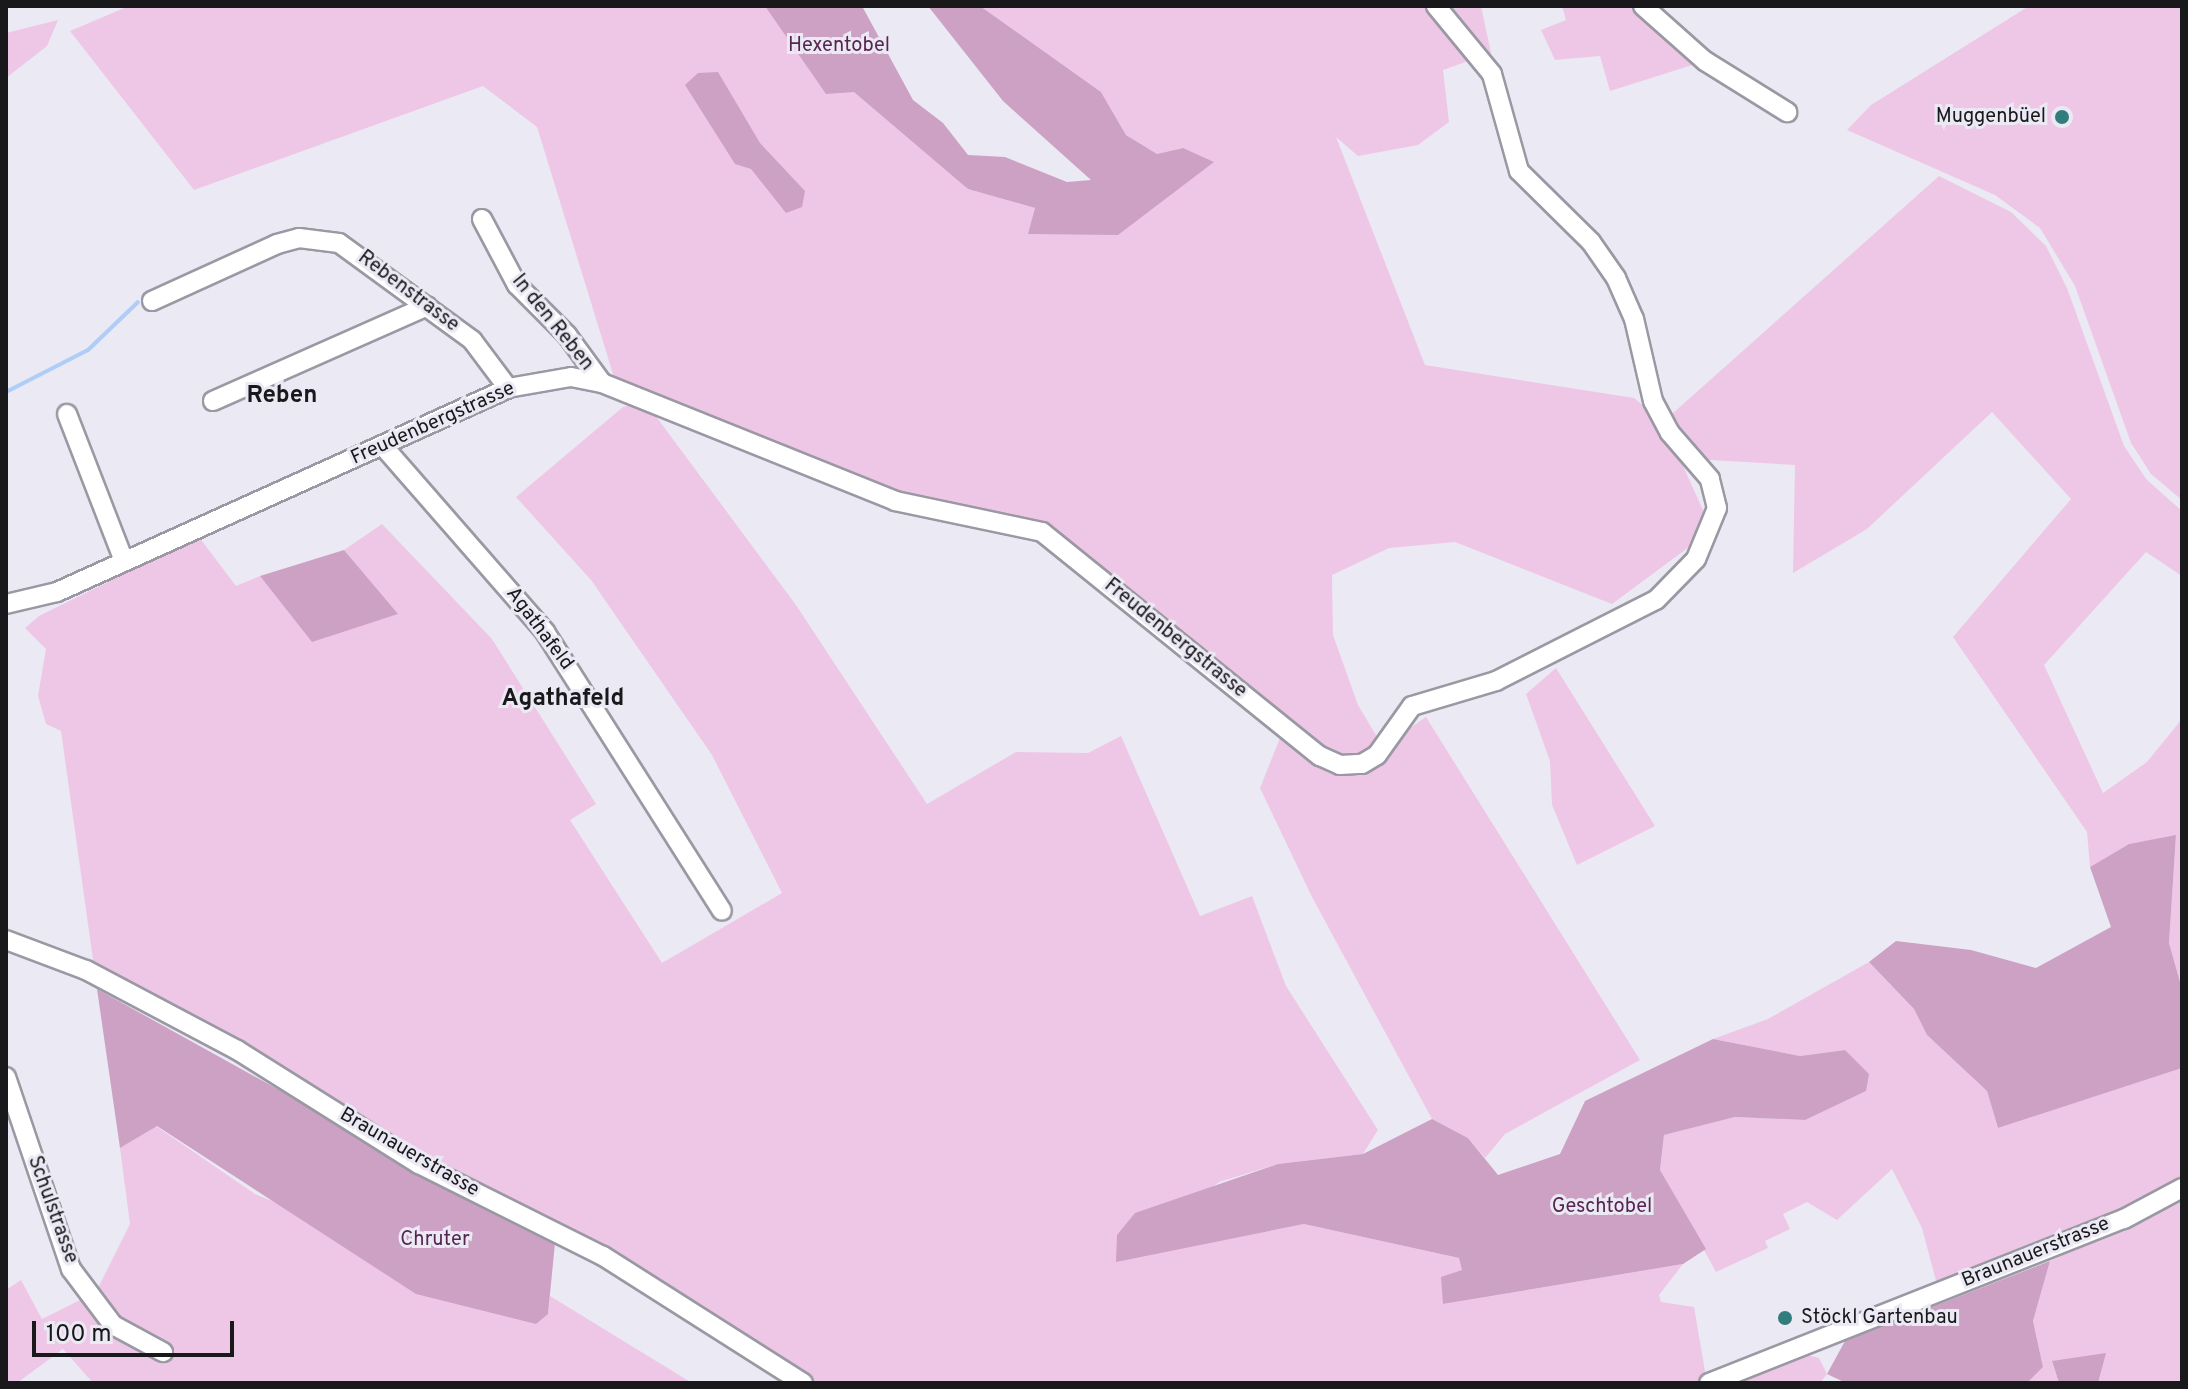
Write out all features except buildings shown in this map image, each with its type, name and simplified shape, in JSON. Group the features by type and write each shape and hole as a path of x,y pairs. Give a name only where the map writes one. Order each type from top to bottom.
{"street":[{"name":"Freudenbergstrasse","path":"6,604 43,598 508,388 571,377 602,383 895,501 1042,532 1320,756 1346,766 1369,761 1412,706 1496,681 1656,600 1696,559 1717,508 1710,479 1670,433 1653,401 1634,319 1616,278 1591,242 1519,171 1492,74 1436,6"},
{"path":"1643,6 1705,61 1787,112"},
{"name":"In den Reben","path":"482,219 517,285 567,335 602,383"},
{"name":"Rebenstrasse","path":"152,301 299,238 339,243 357,252 472,340 508,388"},
{"path":"213,401 427,306"},
{"path":"67,414 124,561"},
{"name":"Agathafeld","path":"383,446 545,632 722,911"},
{"name":"Braunauerstrasse","path":"6,940 86,970 237,1050 419,1164 603,1256 803,1383"},
{"name":"Schulstrasse","path":"6,1077 71,1269 113,1325 163,1352"},
{"name":"Braunauerstrasse","path":"1709,1383 2124,1219 2182,1188"}],"shaded area":[{"path":"129,6 765,6 968,189 1035,208 1029,234 1183,148 1157,154 1126,135 1101,92 980,6 1481,6 1491,53 1443,70 1449,122 1418,145 1358,156 1336,137 1425,365 1634,398 1663,422 1939,176 2011,212 2046,246 2067,288 2124,446 2147,480 2182,511 2182,576 2146,552 2044,665 2103,793 2147,762 2182,719 2182,989 2169,943 2176,836 2129,844 2090,867 2087,832 1953,637 2071,499 1992,412 1867,529 1793,573 1795,465 1693,459 1665,426 1712,530 1612,604 1455,542 1389,548 1332,575 1333,635 1358,705 1383,747 1426,717 1640,1060 1505,1134 1485,1158 1468,1138 1432,1119 1312,897 1260,788 1280,738 1299,753 1350,765 1051,538 930,511 646,403 796,605 927,804 1016,752 1088,753 1121,736 1200,916 1252,896 1286,986 1378,1130 1363,1154 1278,1164 1219,1182 1117,1261 1304,1224 1459,1258 1463,1270 1442,1286 1444,1304 1683,1264 1659,1295 1661,1302 1694,1307 1706,1377 1692,1383 817,1383 654,1280 95,974 61,731 46,724 38,696 46,649 25,628 39,616 199,537 236,586 260,576 313,641 397,614 344,550 382,524 492,639 596,804 570,820 662,963 782,893 712,755 591,580 516,497 623,407 644,402 617,387 537,127 483,86 194,190 70,31"},
{"path":"1562,6 1643,6 1705,61 1610,91 1600,56 1555,60 1541,30 1566,20"},
{"path":"2029,6 2182,6 2182,500 2151,474 2131,443 2075,286 2040,228 1995,195 1847,130 1871,105"},
{"path":"58,20 47,46 6,78 6,33"},
{"path":"1556,668 1655,826 1577,865 1552,805 1550,761 1526,694"},
{"path":"1869,962 1914,1009 1927,1035 1987,1091 1998,1128 2182,1068 2182,1188 1939,1292 1922,1228 1892,1169 1837,1220 1807,1202 1783,1214 1790,1229 1765,1241 1768,1248 1716,1272 1660,1170 1664,1135 1735,1117 1805,1120 1845,1050 1800,1056 1713,1039 1768,1019"},
{"name":"Chruter","path":"156,1126 255,1194 548,1314 550,1296 692,1383 93,1383 63,1349 17,1383 6,1383 6,1290 21,1280 42,1319 96,1292 130,1224 120,1148"},
{"path":"2182,1202 2182,1383 2098,1383 2105,1354 2052,1362 2059,1383 2027,1383 2043,1367 2033,1321 2050,1261"},
{"path":"1803,1354 1819,1358 1827,1374 1820,1383 1729,1383"}],"green space":[{"name":"Hexentobel","path":"765,6 862,6 913,100 943,123 968,155 1005,157 1067,182 1091,180 1003,101 928,6 980,6 1101,92 1126,135 1157,154 1183,148 1214,162 1118,235 1028,234 1035,208 968,189 854,92 826,94"},
{"path":"718,72 760,143 805,191 802,207 786,213 751,169 735,164 685,85 698,73"},
{"path":"344,550 398,614 312,642 260,576"},
{"path":"2176,835 2169,943 2182,989 2182,1068 1998,1128 1987,1091 1927,1035 1914,1009 1869,962 1896,941 1971,950 2036,968 2111,927 2090,867 2129,844"},
{"name":"Chruter","path":"97,989 555,1243 548,1314 536,1324 416,1294 157,1126 120,1148"},
{"name":"Geschtobel","path":"1713,1039 1800,1056 1845,1050 1869,1074 1866,1091 1805,1120 1735,1117 1664,1135 1660,1170 1706,1249 1683,1264 1443,1304 1441,1277 1462,1270 1459,1258 1304,1224 1116,1262 1117,1235 1135,1213 1278,1164 1363,1154 1432,1119 1468,1138 1498,1175 1560,1154 1585,1101"},
{"path":"2050,1261 2033,1321 2043,1367 2027,1383 1846,1383 1827,1374 1845,1341"},
{"path":"2106,1353 2098,1383 2059,1383 2052,1361"}],"waterway":[{"path":"6,392 88,350 138,302"}],"place":[{"name":"Muggenbüel","path":"2062,117"},
{"name":"Stöckl Gartenbau","path":"1785,1318"}],"district":[{"name":"Reben","path":"282,397"},
{"name":"Agathafeld","path":"563,700"}]}
